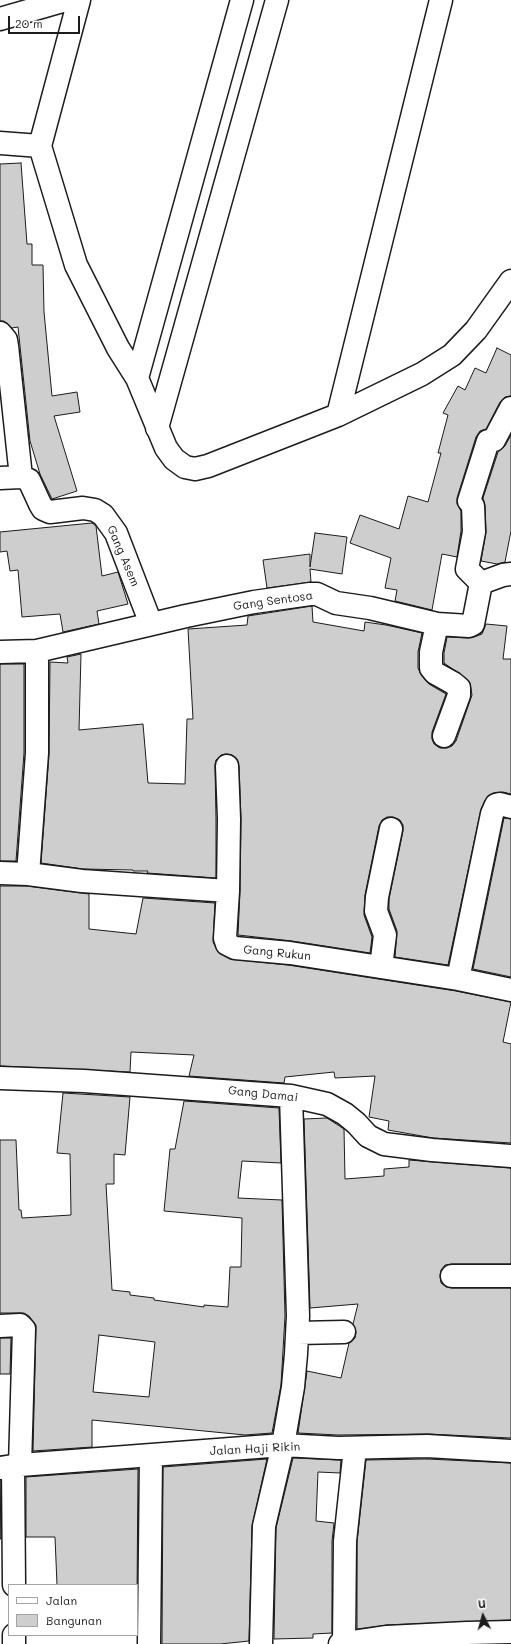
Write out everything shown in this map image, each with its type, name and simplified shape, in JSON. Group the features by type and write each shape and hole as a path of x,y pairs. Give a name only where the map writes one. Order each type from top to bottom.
{"street":[{"path":"0,19 66,0"},
{"path":"79,0 40,146 76,265 118,348 137,378 166,448 174,459 185,467 195,469 208,466 338,415 422,374 452,355 476,330 511,281"},
{"path":"137,378 242,0"},
{"path":"157,428 277,0"},
{"path":"338,415 440,0"},
{"path":"0,143 40,146"},
{"path":"0,333 6,340 7,346 7,410 11,478"},
{"path":"509,411 494,440 488,441 469,501 473,506 474,532 467,569 481,583 503,575 511,574"},
{"name":"Gang Asem","path":"11,478 29,480 43,509 50,512 83,508 94,510 107,520 116,533 151,624"},
{"name":"Gang Sentosa","path":"0,652 37,651 151,624 254,602 310,594 317,594 336,603 370,608 437,624 469,626 473,624 481,583"},
{"path":"437,624 431,652 431,668 435,673 459,688 459,695 444,736"},
{"path":"28,874 37,753 37,651"},
{"name":"Gang Rukun","path":"227,766 229,819 228,891 225,938 227,944 231,947 244,950 290,953 458,979 511,990"},
{"path":"458,979 492,814 496,805 505,806"},
{"path":"381,967 385,935 376,911 376,897 391,829"},
{"path":"0,873 28,874 82,881 228,891"},
{"name":"Gang Damai","path":"0,1078 84,1081 291,1096 327,1104 345,1114 368,1136 384,1144 432,1150 511,1156"},
{"path":"261,1644 262,1545 264,1526 283,1445 293,1387 298,1333 291,1096"},
{"path":"452,1276 511,1276"},
{"path":"0,1326 20,1325 24,1329 11,1466 14,1584"},
{"path":"298,1333 344,1332"},
{"name":"Jalan Haji Rikin","path":"11,1466 283,1445 355,1448 428,1446 511,1451"},
{"path":"344,1644 345,1541 355,1448"},
{"path":"149,1644 150,1456"},
{"path":"340,1644 387,1637 467,1632 511,1632"}],"building":[{"path":"21,163 27,244 32,244 32,265 43,265 44,312 52,396 77,392 80,412 54,416 77,491 52,499 40,474 30,441 18,327 12,328 4,321 0,321 0,164"},
{"path":"497,348 511,355 511,396 505,397 500,402 486,429 480,431 476,437 457,498 457,504 461,511 461,531 457,557 442,554 432,610 395,601 397,590 385,588 391,558 350,543 360,515 399,529 408,496 428,502 441,453 438,453 448,415 443,413 458,386 465,390 475,368 486,373"},
{"path":"511,435 511,531 505,562 497,564 481,561 486,532 485,506 483,498 498,452 505,446"},
{"path":"92,523 96,526 102,576 118,572 128,604 97,611 99,624 63,632 60,614 22,617 18,570 10,571 7,551 0,552 0,532"},
{"path":"315,533 347,537 342,574 310,569 311,582 267,588 263,560 310,554 310,567"},
{"path":"312,606 313,622 364,631 365,622 422,633 418,652 418,668 421,675 429,684 446,694 432,732 434,744 440,748 452,746 456,741 472,695 470,683 467,679 444,663 447,637 474,637 482,634 486,624 507,626 503,659 511,659 511,794 503,792 493,793 485,800 481,809 448,965 395,957 397,931 389,909 389,899 403,825 400,820 393,817 387,817 382,820 379,826 365,895 364,915 372,937 370,953 292,941 238,935 241,819 239,766 237,759 232,755 221,755 216,760 215,766 216,878 147,873 148,871 83,869 41,863 49,754 50,662 68,663 67,657 81,654 79,730 143,724 148,783 185,784 187,719 193,719 188,629 247,625 248,616"},
{"path":"0,664 24,664 24,753 16,861 0,861"},
{"path":"504,818 511,819 511,977 473,969"},
{"path":"0,886 27,886 89,894 89,929 136,934 143,898 215,903 213,942 218,952 230,959 288,965 456,991 511,1002 503,1042 511,1044 511,1143 433,1138 388,1130 389,1121 369,1117 375,1076 335,1078 334,1072 285,1077 284,1083 189,1076 194,1055 131,1052 130,1072 0,1066"},
{"path":"63,1093 130,1097 125,1155 114,1154 114,1184 106,1184 112,1290 130,1292 130,1295 154,1298 154,1300 204,1307 204,1305 228,1307 230,1267 241,1267 242,1218 164,1211 170,1149 175,1149 184,1101 279,1108 281,1163 242,1161 238,1198 282,1200 285,1316 281,1385 272,1433 245,1435 92,1420 92,1447 33,1451 36,1325 29,1316 24,1313 0,1313 0,1140 16,1140 19,1210 21,1210 22,1218 71,1215 70,1154 57,1153","holes":["99,1335 155,1342 149,1397 93,1392"]},
{"path":"327,1118 344,1129 345,1179 384,1176 384,1169 409,1167 409,1160 511,1168 511,1264 445,1265 441,1270 440,1276 441,1283 446,1287 511,1288 511,1438 428,1434 338,1435 298,1433 307,1371 341,1378 349,1343 355,1338 356,1332 353,1324 358,1304 310,1308 304,1119"},
{"path":"0,1338 11,1338 10,1374 0,1374"},
{"path":"293,1458 341,1460 340,1473 318,1472 316,1521 334,1523 332,1541 332,1633 313,1634 313,1638 274,1639 276,1528"},
{"path":"267,1459 252,1526 249,1641 220,1644 162,1644 163,1467"},
{"path":"427,1459 511,1463 511,1620 386,1625 357,1629 357,1542 366,1460"},
{"path":"138,1469 137,1584 57,1584 55,1537 26,1537 26,1477"},
{"path":"0,1480 1,1539 0,1539"}]}
